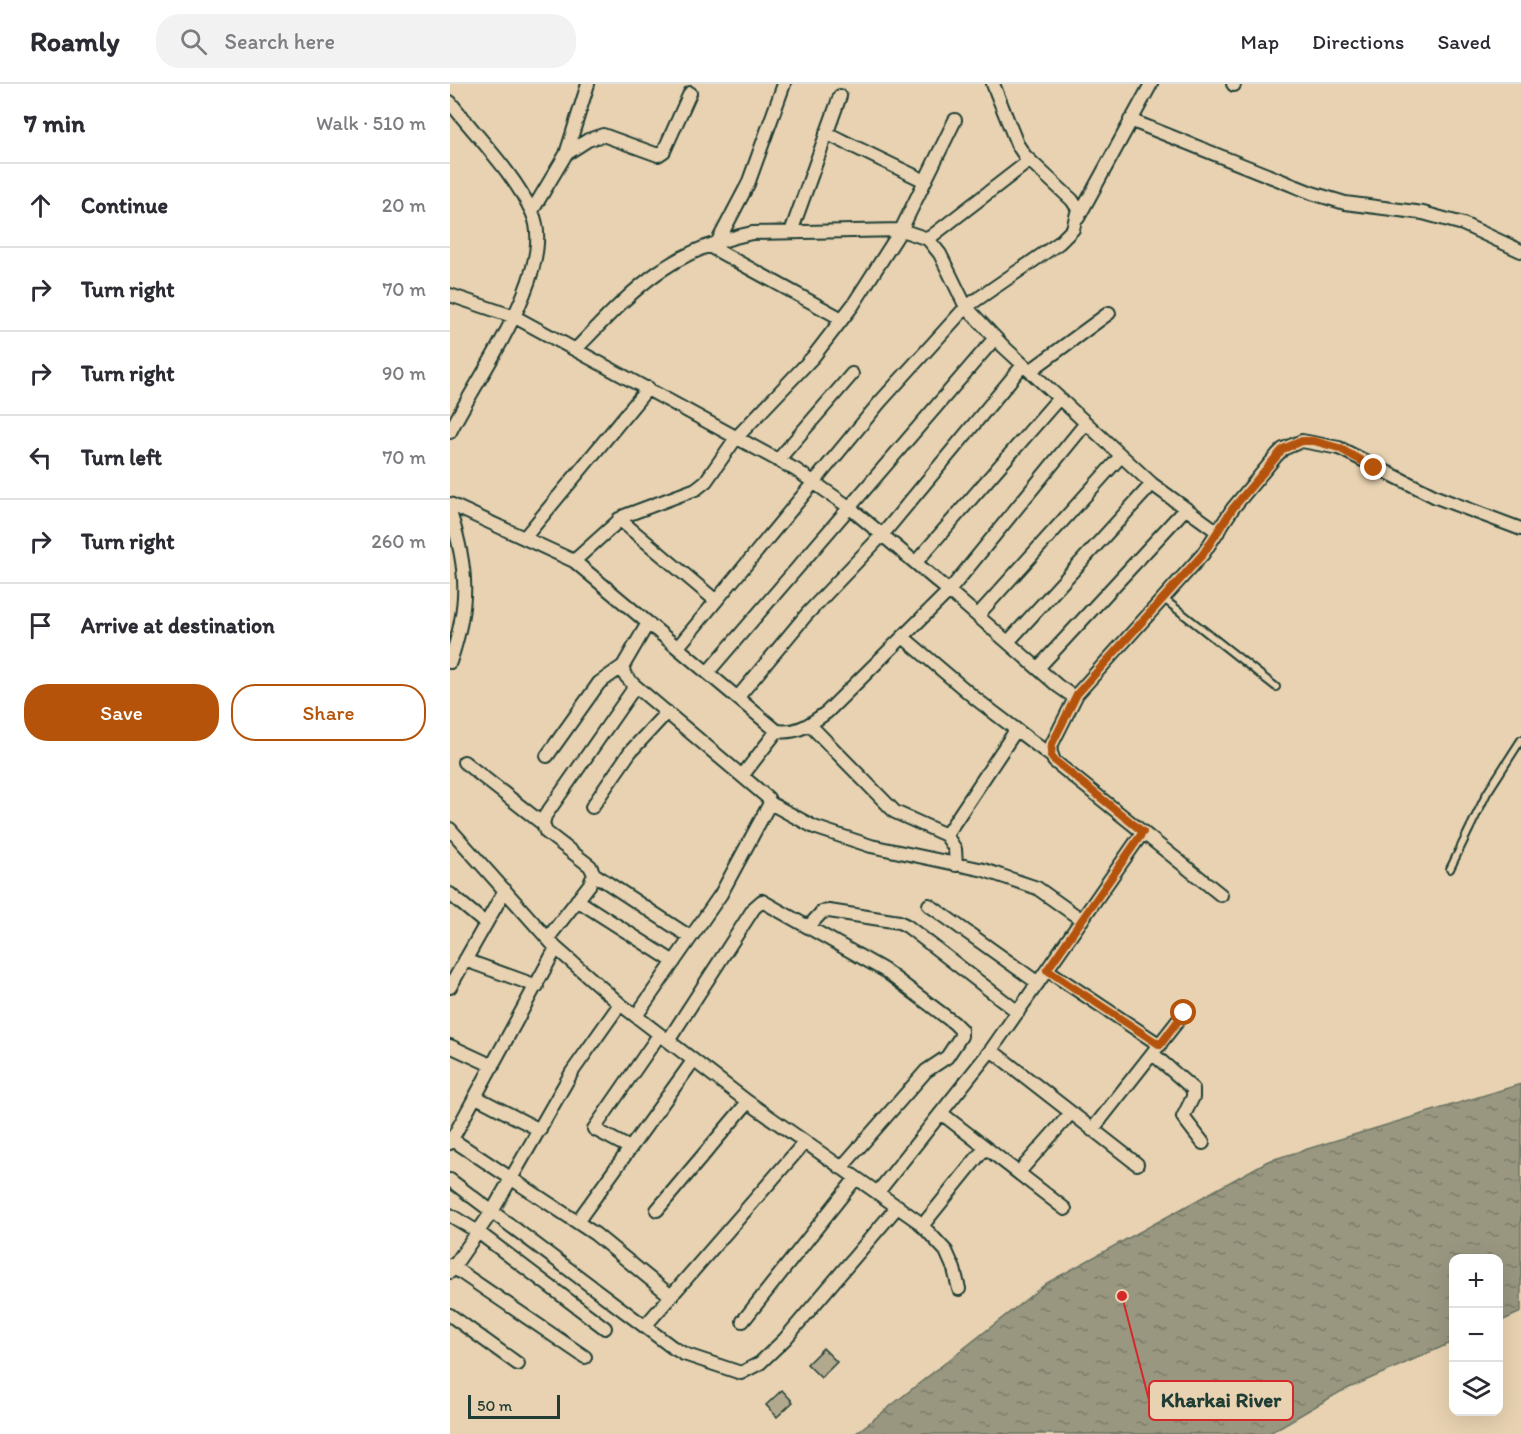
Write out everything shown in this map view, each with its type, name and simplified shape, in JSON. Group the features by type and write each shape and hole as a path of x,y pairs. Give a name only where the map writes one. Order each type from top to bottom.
{"street":[{"path":"532,211 566,154 588,84"},
{"path":"713,244 748,184 784,84"},
{"path":"993,84 1017,144 1029,161 1072,200 1078,209 1077,219"},
{"path":"678,647 880,402 966,308 1059,243 1077,219 1146,86"},
{"path":"566,154 588,140 603,135 658,155 663,151 690,93"},
{"path":"791,232 840,96"},
{"path":"450,102 509,177 532,211 538,227 537,246 515,317 450,432"},
{"path":"574,561 620,519 702,486 736,438 813,357 842,319 901,230 956,120"},
{"path":"1130,120 1312,193 1345,203 1423,213 1463,224 1521,251"},
{"path":"826,133 925,181"},
{"path":"928,239 1029,161"},
{"path":"576,348 654,273 670,262 713,244 752,233 901,230 928,239 940,254 966,308 1027,368 1152,484 1218,532"},
{"path":"713,244 842,319"},
{"path":"450,295 515,317 576,348 816,482 883,534 1071,695 1077,694"},
{"path":"738,697 807,614 883,534 1027,368 1109,313"},
{"path":"708,672 996,338"},
{"path":"778,460 852,374"},
{"path":"525,537 648,388"},
{"path":"916,562 1059,398"},
{"path":"450,504 574,561 777,731 791,733 810,725 827,712 949,591 1086,423"},
{"path":"1051,756 1054,739 1077,694 1203,554 1233,508 1283,449 1302,441 1339,448 1436,497 1521,529"},
{"path":"978,615 1121,456"},
{"path":"1008,642 1152,484"},
{"path":"1038,668 1185,509"},
{"path":"450,512 466,576 462,616 450,662"},
{"path":"620,519 715,600"},
{"path":"450,550 458,538"},
{"path":"547,756 599,683 623,666 648,623"},
{"path":"903,637 1221,896"},
{"path":"623,666 624,674 633,684 768,798 770,803 814,827 842,837 871,846 984,870 1037,888 1082,920"},
{"path":"543,824 545,816 632,691 633,684"},
{"path":"592,807 630,752 667,712"},
{"path":"810,725 895,813 946,835 955,849 956,865"},
{"path":"946,835 1016,730"},
{"path":"742,776 777,731"},
{"path":"464,762 543,824 546,832 590,866 594,874 690,937"},
{"path":"636,1016 722,894 770,803"},
{"path":"450,829 552,943 620,1004 748,1102 804,1143 878,1192 922,1226 946,1251 959,1289"},
{"path":"878,1192 991,1050 1143,832"},
{"path":"594,874 552,943 537,986 451,1140 577,1222 671,1296"},
{"path":"450,987 505,890"},
{"path":"450,894 486,924"},
{"path":"577,900 674,962"},
{"path":"630,1148 594,1129 664,1038 758,903 767,902 884,970 961,1030 961,1036 947,1057 926,1071 841,1167"},
{"path":"929,905 1038,983"},
{"path":"809,926 822,912 829,910 899,922 932,944 1018,1011"},
{"path":"465,960 537,986"},
{"path":"1047,970 1156,1050 1193,1089 1193,1097 1183,1116 1203,1143"},
{"path":"585,1357 451,1268 493,1210 572,1072 620,1004"},
{"path":"1092,1130 1184,1013"},
{"path":"450,1046 493,1066"},
{"path":"991,1050 1137,1164"},
{"path":"577,1222 693,1061"},
{"path":"476,1097 540,1130"},
{"path":"657,1210 748,1102"},
{"path":"940,1113 1065,1209"},
{"path":"1019,1172 1071,1113"},
{"path":"645,1326 804,1143"},
{"path":"922,1226 986,1148"},
{"path":"743,1321 856,1178"},
{"path":"450,1180 684,1354 731,1372 741,1373 750,1370 786,1339 897,1206"},
{"path":"450,1215 478,1232 605,1328"},
{"path":"450,1315 518,1364"}],"lane":[{"path":"1163,598 1276,687"},
{"path":"1450,869 1487,793 1521,740"}],"water":[{"path":"1521,1084 1521,1312 1503,1320 1503,1254 1449,1254 1449,1344 1340,1392 1268,1434 855,1434 1047,1283 1268,1161"}],"building":[{"path":"823,1348 837,1362 821,1378 807,1364"},
{"path":"782,1390 793,1402 777,1417 766,1405"}],"place":[{"name":"Kharkai River","path":"1122,1296"}],"route":[{"path":"1184,1013 1160,1045 1047,970 1143,832 1054,760 1050,750 1052,744 1077,694 1203,554 1233,508 1283,449 1302,441 1314,441 1339,448 1374,468"}]}
